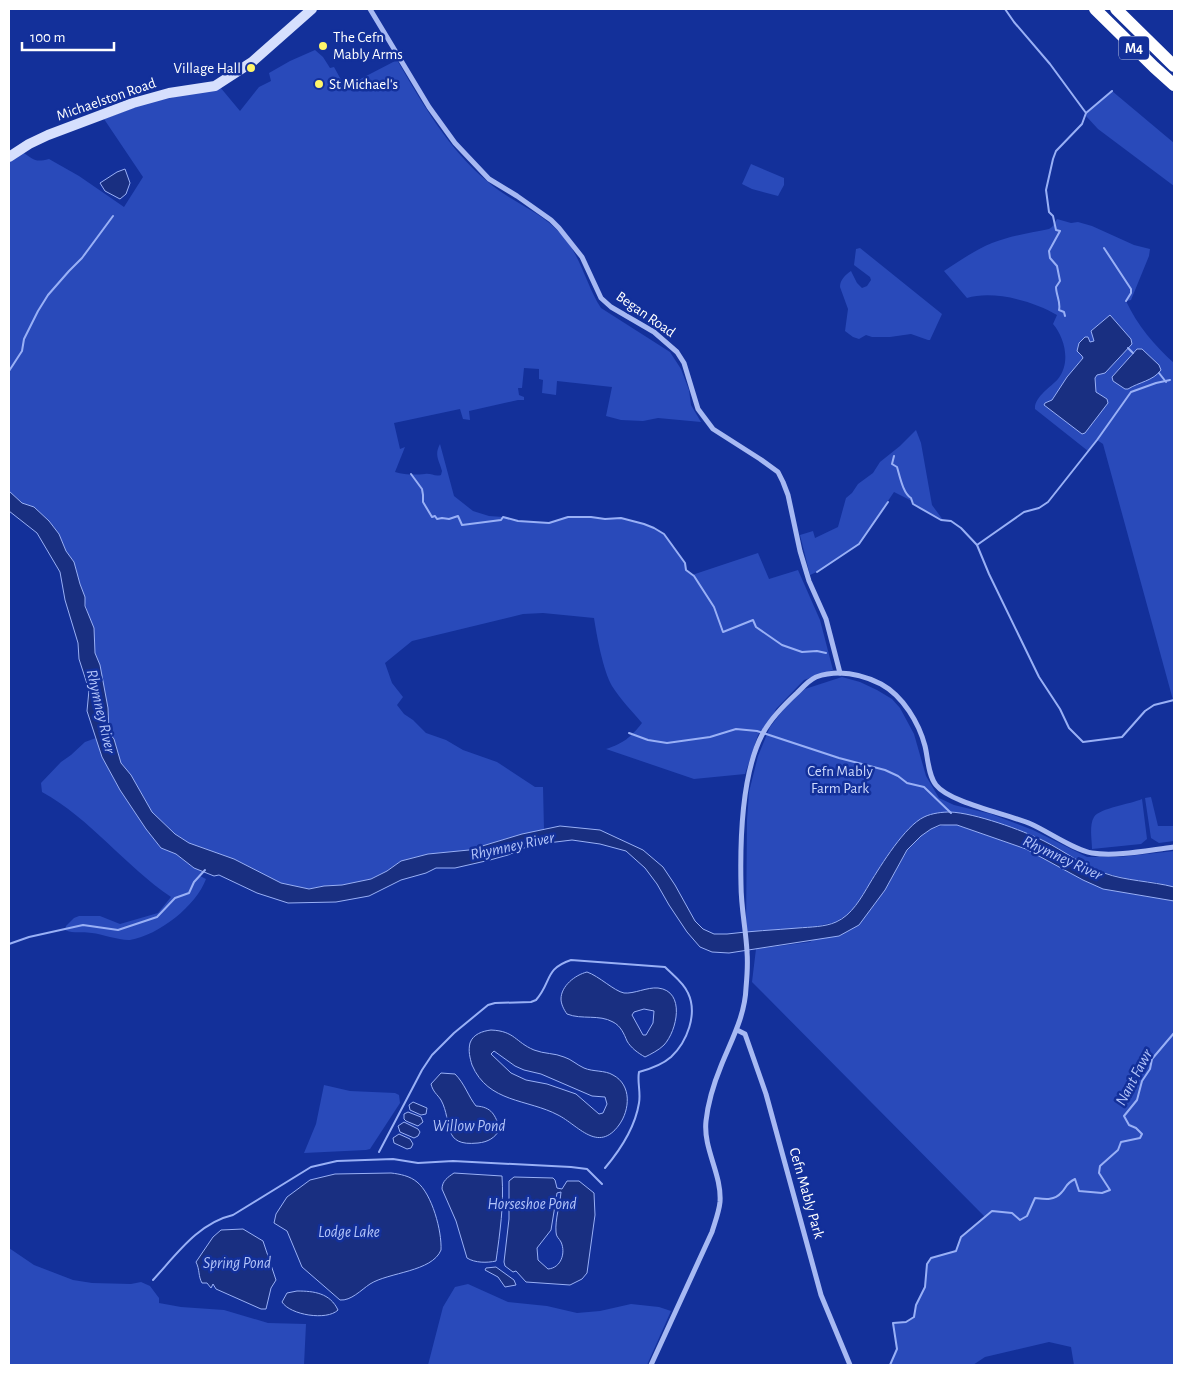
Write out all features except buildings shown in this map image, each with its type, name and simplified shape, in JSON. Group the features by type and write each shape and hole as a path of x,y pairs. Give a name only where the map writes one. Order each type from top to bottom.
{"highway":[{"name":"M4","path":"1095,9 1174,85"},
{"name":"M4","path":"1116,9 1174,66"}],"street":[{"name":"Michaelston Road","path":"9,157 48,135 133,103 169,93 215,86 252,62 312,9"},
{"name":"Began Road","path":"370,9 429,107 455,144 489,179 552,220 582,257 602,298 611,307 654,332 677,352 684,363 698,409 713,429 778,472 788,495 800,551 809,581 826,619 840,673"},
{"path":"651,1365 712,1232 718,1214 720,1200 718,1181 705,1135 706,1122 720,1067 737,1030 746,992 748,954 741,884 742,832 746,796 753,762 763,733 778,712 814,678 840,673 858,674 888,688 908,710 918,727 934,783 940,790 955,798 1028,823 1090,853 1120,853 1174,847"},
{"name":"Cefn Mably Park","path":"737,1030 745,1034 766,1094 821,1295 850,1365"}],"green space":[{"path":"315,50 323,57 330,68 334,67 345,87 397,60 437,125 474,169 497,189 545,219 569,243 601,308 670,352 681,369 689,390 691,405 701,422 658,418 643,421 621,420 606,416 612,387 557,381 556,395 542,393 543,380 539,379 539,369 524,368 522,388 518,388 519,395 524,397 524,400 469,411 470,420 463,419 460,409 394,423 400,449 405,447 395,472 402,474 441,475 442,471 437,454 440,444 454,496 473,511 518,521 549,523 568,517 591,517 605,519 621,518 644,524 664,534 685,563 686,570 692,575 758,553 769,579 798,570 820,620 833,670 804,680 776,709 770,721 758,735 745,774 694,779 606,749 618,745 634,733 642,723 612,686 601,653 594,618 543,613 523,614 412,641 385,663 392,683 403,697 397,705 404,714 426,733 446,740 463,750 497,762 535,787 543,787 544,830 522,834 469,850 428,854 401,861 371,879 309,889 281,883 234,859 189,843 175,834 152,812 131,775 121,763 114,739 109,733 108,708 95,653 95,639 74,562 66,551 59,534 49,521 34,507 22,503 9,491 9,161 22,152 37,160 49,159 79,176 124,207 143,177 104,119 147,103 220,87 240,111 259,87 271,81 269,73"},
{"path":"1112,91 1174,143 1174,186 1098,129 1086,116 1086,113"},
{"path":"751,164 784,178 784,185 778,196 752,189 742,184"},
{"path":"1057,219 1092,226 1134,245 1150,249 1149,256 1131,300 1126,301 1147,335 1174,363 1174,700 1103,444 1097,440 1088,451 1035,409 1037,400 1058,379 1064,366 1065,351 1063,343 1053,324 1057,315 1037,305 1013,298 989,295 967,298 944,271 973,252 992,243 1049,229"},
{"path":"860,248 942,314 930,340 911,334 890,337 866,335 859,339 845,331 848,309 840,287 842,280 851,271 862,288 867,286 871,280 870,277 854,265 856,249"},
{"path":"916,430 921,443 932,505 943,520 922,510 913,504 912,501 894,492 859,544 823,569 810,575 800,535 813,531 815,538 838,527 846,498 858,484 873,473 880,462"},
{"name":"Cefn Mably Farm Park","path":"842,677 860,682 877,690 892,699 900,708 914,734 926,776 939,798 954,805 991,814 1033,830 1087,857 1119,857 1174,851 1174,887 1105,873 1077,862 1044,841 1019,830 951,812 908,830 881,865 852,912 835,922 813,927 746,932 747,820 749,792 758,756 770,727 787,705 805,689"},
{"path":"96,738 102,757 120,790 146,829 161,848 176,854 194,868 203,871 200,876 206,879 194,899 175,918 153,932 130,940 88,932 65,930 66,926 74,918 79,916 100,916 120,924 158,913 171,897 154,885 76,815 42,792 41,783 61,762 85,742"},
{"path":"1151,797 1158,826 1174,826 1174,841 1159,843 1151,838 1145,798"},
{"path":"1142,799 1147,839 1141,844 1092,849 1092,820 1097,814"},
{"path":"948,824 957,825 1026,849 1103,889 1174,901 1174,1365 1074,1365 1071,1347 1049,1342 985,1357 973,1365 890,1365 897,1349 893,1323 906,1322 913,1317 916,1305 925,1287 927,1264 931,1258 956,1251 961,1237 985,1217 752,982 756,949 810,942 885,890 907,851 921,836 931,829"},
{"path":"324,1085 350,1091 395,1093 399,1095 400,1103 370,1149 304,1153 316,1124"},
{"path":"9,1248 34,1265 73,1280 92,1283 131,1284 141,1282 150,1286 159,1298 159,1303 181,1307 224,1310 268,1323 306,1324 304,1365 9,1365"},
{"path":"468,1284 508,1302 547,1306 577,1313 600,1311 631,1304 659,1307 671,1311 647,1365 428,1365 443,1307 455,1287"}],"water":[{"path":"125,169 130,183 126,194 120,199 105,191 100,183"},
{"path":"1110,315 1131,339 1132,344 1105,373 1097,375 1095,378 1096,392 1107,399 1108,403 1085,433 1082,434 1044,405 1052,400 1067,377 1083,358 1077,351 1079,343 1085,337 1088,337 1090,342 1094,341 1091,331"},
{"path":"1137,349 1142,349 1159,365 1161,370 1150,379 1125,389 1113,381 1112,377"},
{"name":"Rhymney River","path":"9,491 22,503 34,507 49,521 59,534 66,551 74,562 85,597 85,606 94,628 95,653 100,665 108,708 109,733 114,739 121,763 131,775 152,812 175,834 189,843 234,859 281,883 309,889 342,885 371,879 401,861 428,854 469,850 522,834 560,826 600,830 643,850 663,867 695,921 703,929 714,934 827,925 842,919 851,911 860,900 880,866 909,829 924,817 950,812 985,819 1024,832 1104,873 1121,878 1174,887 1174,901 1103,889 1026,849 957,825 940,825 931,829 907,850 885,890 859,925 839,936 729,953 712,952 700,947 687,932 645,868 626,851 600,844 572,840 531,845 508,855 455,868 436,868 401,880 369,896 336,902 288,903 257,893 219,875 214,876 194,868 176,854 161,848 120,790 102,757 87,711 89,690 79,659 78,643 65,600 60,572 37,533 9,511"},
{"path":"582,973 592,974 624,993 654,988 667,991 673,996 676,1004 675,1022 669,1039 664,1045 645,1057 631,1046 620,1028 613,1022 602,1018 579,1017 567,1014 561,999 563,990 574,978","holes":["644,1009 654,1011 653,1023 646,1035 643,1035 632,1015 634,1012"]},
{"path":"488,1030 505,1032 534,1050 561,1056 584,1068 610,1073 619,1079 626,1091 627,1105 619,1125 611,1133 603,1137 588,1135 558,1115 510,1098 488,1087 472,1065 469,1049 473,1037","holes":["494,1051 515,1066 541,1074 592,1096 605,1097 607,1104 603,1113 599,1114 576,1094 547,1084 526,1080 511,1073 491,1054"]},
{"name":"Willow Pond","path":"441,1073 455,1074 476,1106 486,1108 492,1113 500,1129 488,1141 466,1143 458,1141 453,1137 445,1108 431,1084"},
{"path":"413,1102 427,1108 426,1114 421,1115 410,1110 409,1105"},
{"path":"408,1112 421,1117 423,1122 418,1126 406,1121 404,1114"},
{"path":"404,1122 418,1129 420,1132 418,1136 414,1138 400,1132 398,1126"},
{"path":"399,1134 410,1139 413,1144 411,1148 407,1149 394,1143 393,1138"},
{"name":"Lodge Lake","path":"391,1173 414,1180 427,1195 438,1223 441,1250 429,1263 378,1280 352,1297 340,1300 302,1267 287,1231 274,1223 276,1214 287,1197 310,1180 335,1174"},
{"path":"454,1173 502,1176 502,1208 496,1261 481,1262 467,1258 456,1221 442,1189 444,1181"},
{"name":"Horseshoe Pond","path":"514,1177 553,1178 557,1188 562,1189 567,1181 579,1181 594,1193 595,1215 587,1273 582,1279 570,1285 526,1282 516,1271 513,1272 505,1266 509,1219 509,1181","holes":["561,1192 556,1222 556,1235 561,1242 563,1255 556,1266 548,1269 538,1260 537,1248 551,1230 557,1193"]},
{"name":"Spring Pond","path":"243,1229 263,1241 276,1280 271,1288 266,1309 261,1309 216,1289 213,1284 211,1288 207,1283 202,1283 200,1278 196,1262 213,1237 221,1230"},
{"path":"496,1267 514,1280 516,1285 505,1287 498,1277 485,1270 486,1268"},
{"path":"297,1291 321,1294 331,1300 338,1310 318,1316 300,1313 286,1307 282,1302 287,1293"}],"waterway":[{"path":"1005,9 1050,64 1086,113 1112,91"},
{"path":"1065,316 1064,312 1059,310 1056,287 1060,281 1057,266 1050,258 1049,251 1060,231 1056,230 1053,216 1049,212 1046,190 1056,151 1082,124 1086,113"},
{"path":"9,371 22,351 24,339 48,295 82,258 113,216"},
{"path":"1104,248 1131,289 1131,293 1126,301"},
{"path":"1128,348 1133,353"},
{"path":"1159,373 1166,382"},
{"path":"977,545 1024,512 1039,508 1048,502 1097,440 1131,392 1170,380"},
{"path":"894,456 892,464 897,467 904,489 913,504 941,520 951,521 961,528 977,545 1039,677 1060,709 1069,728 1083,742 1122,737 1145,711 1154,705 1174,700"},
{"path":"411,474 422,489 423,502 432,517 449,519 458,516 462,525 501,520 503,517 518,521 549,523 568,517 591,517 605,519 621,518 654,528 664,534 685,563 686,570 694,576 714,607 723,632 753,620 756,627 782,645 802,652 817,651 826,653"},
{"path":"817,572 859,544 888,502"},
{"path":"629,733 648,740 667,743 710,737 736,729 757,731 839,758 885,770 907,783 924,787 951,813"},
{"path":"9,944 29,937 83,925 118,930 157,917 175,898 189,893 194,882 205,870"},
{"path":"379,1152 422,1070 432,1055 454,1033 488,1005 536,1000 552,972 571,960 665,967 681,982 688,993 692,1010 689,1027 682,1044 671,1057 652,1068 639,1072 639,1099 631,1130 622,1146 605,1168"},
{"name":"Nant Fawr","path":"890,1365 897,1349 893,1323 906,1322 914,1317 916,1305 925,1287 927,1264 931,1258 956,1251 961,1237 992,1211 1012,1213 1020,1220 1027,1216 1035,1198 1049,1199 1058,1196 1069,1182 1075,1179 1079,1191 1102,1193 1110,1190 1099,1173 1100,1166 1118,1150 1121,1142 1140,1138 1142,1134 1136,1128 1129,1125 1124,1116 1137,1100 1142,1081 1150,1069 1152,1059 1174,1033"},
{"path":"153,1280 198,1232 220,1219 233,1215 311,1167 337,1161 393,1159 418,1163 453,1161 571,1167 587,1169 602,1184"}],"place":[{"name":"The Cefn Mably Arms","path":"323,46"},
{"name":"Village Hall","path":"251,68"},
{"name":"St Michael's","path":"319,84"}]}
